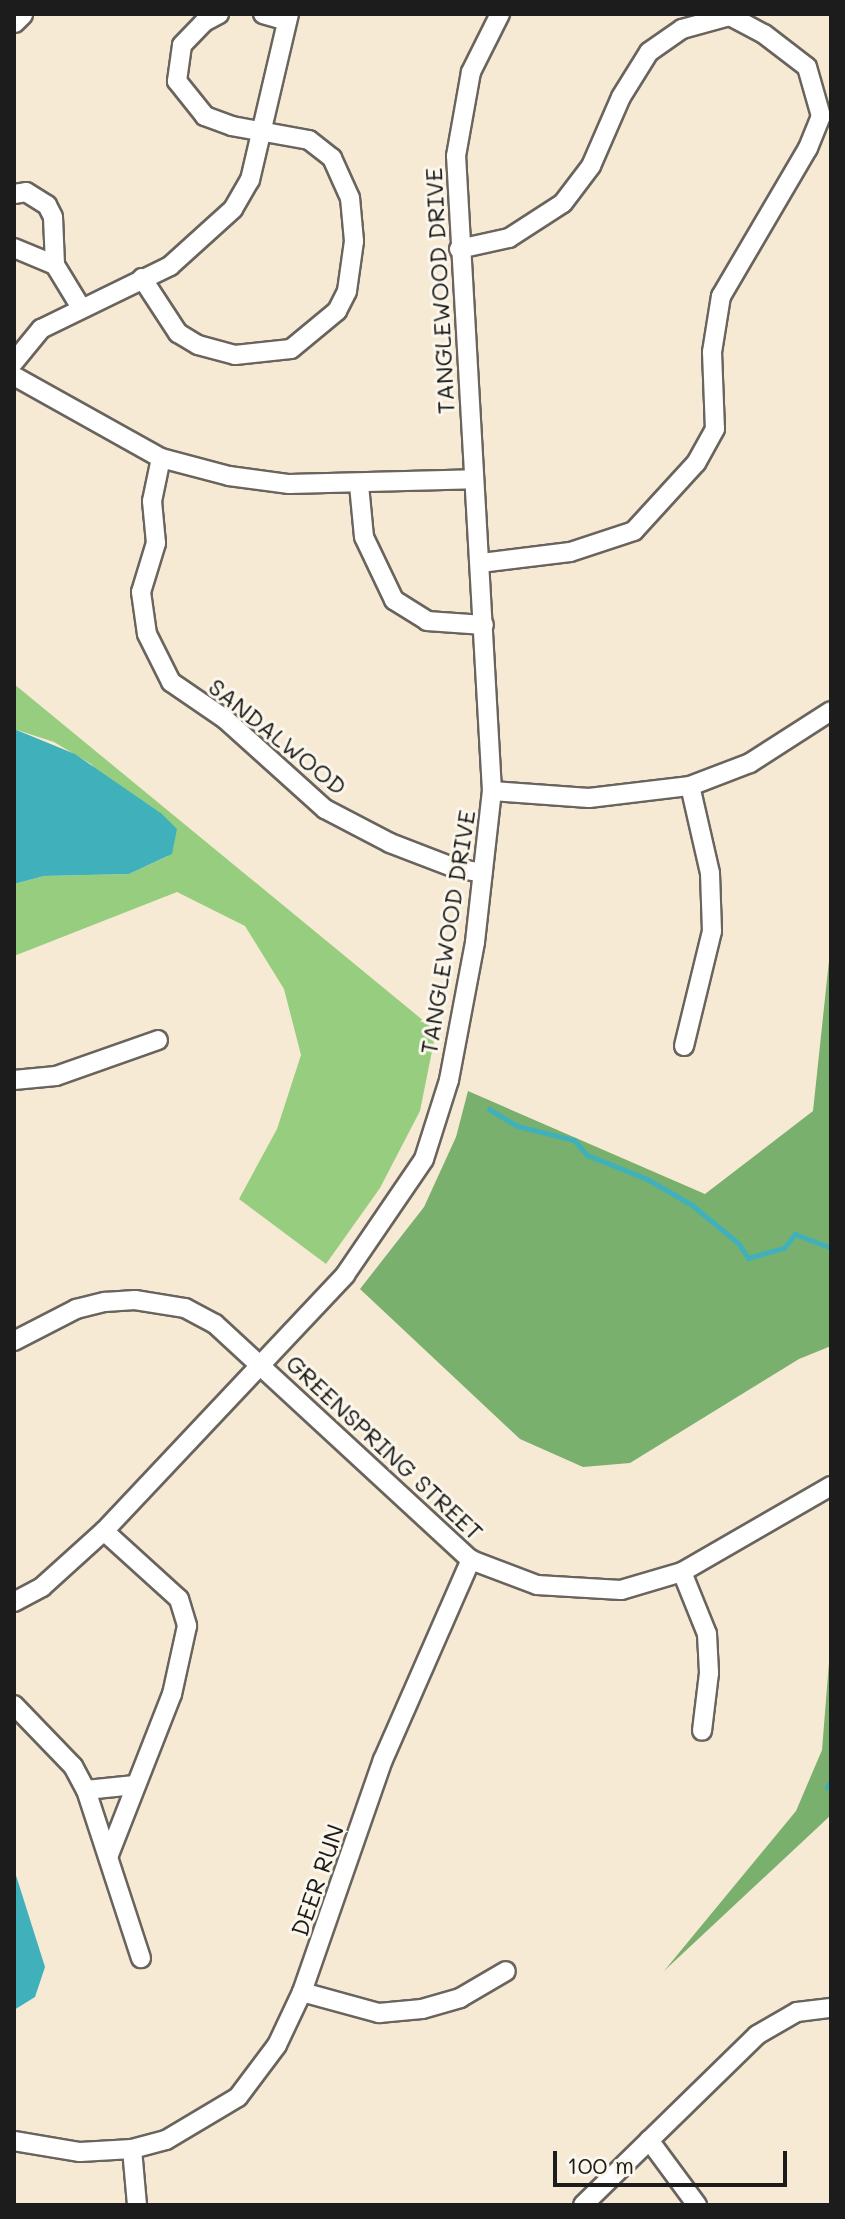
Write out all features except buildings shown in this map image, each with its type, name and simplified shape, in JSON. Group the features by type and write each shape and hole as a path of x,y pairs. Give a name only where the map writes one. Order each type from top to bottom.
{"street":[{"path":"14,21 21,14"},
{"path":"142,278 178,333 217,352 291,349 337,311 347,291 354,241 345,177 323,148 309,140 205,116 177,81 182,45 204,22 219,14"},
{"path":"14,362 41,329 192,250 233,209 250,180 286,17 263,14"},
{"name":"TANGLEWOOD DRIVE","path":"14,1602 42,1587 104,1531 345,1275 424,1159 449,1080 483,873 492,791 456,156 471,72 500,14"},
{"path":"459,249 509,238 563,203 591,166 621,97 665,38 730,16 764,34 807,67 821,116 808,148 721,296 712,352 715,429 696,463 634,531 570,552 480,563"},
{"path":"14,194 26,192 47,205 53,217 55,265 80,306"},
{"path":"14,248 55,265"},
{"path":"14,376 161,458 289,484 359,485 474,479"},
{"name":"SANDALWOOD","path":"161,458 152,501 156,543 141,592 147,634 171,682 225,719 325,809 390,843 455,868 483,873"},
{"path":"359,485 364,537 394,600 427,621 484,625"},
{"path":"492,791 589,798 690,786 750,763 831,711"},
{"path":"684,1046 712,931 710,873 690,786"},
{"path":"14,1080 56,1076 158,1040"},
{"name":"GREENSPRING STREET","path":"14,1341 76,1309 146,1301 185,1308 205,1319 262,1365 471,1560 551,1586 621,1590 682,1572 831,1486"},
{"path":"104,1531 179,1599 187,1626 172,1694 109,1855"},
{"name":"DEER RUN","path":"14,2141 80,2152 132,2149 166,2140 238,2097 277,2045 302,1992 383,1760 471,1560"},
{"path":"682,1572 707,1634 709,1673 702,1731"},
{"path":"14,1705 73,1766 86,1790 141,1958"},
{"path":"86,1790 135,1785"},
{"path":"302,1992 379,2013 422,2009 460,1998 506,1971"},
{"path":"583,2205 757,2035 797,2012 831,2008"},
{"path":"649,2140 697,2205"},
{"path":"132,2149 137,2205"}],"green space":[{"path":"14,684 436,1031 420,1111 380,1188 326,1264 239,1199 277,1129 301,1055 284,989 245,926 177,892 14,956 14,884 44,876 129,874 168,856 91,764 54,742 14,729"},
{"path":"831,942 831,1346 799,1359 630,1463 583,1467 520,1439 360,1289 424,1207 456,1137 468,1091 705,1194 813,1111"},
{"path":"831,1637 831,1815 664,1971 796,1811 822,1750"}],"water":[{"path":"14,729 75,754 162,814 177,829 172,854 129,874 44,876 14,884"},
{"path":"14,1869 45,1967 35,1997 14,2010"}],"waterway":[{"path":"489,1109 517,1126 574,1140 587,1155 647,1179 692,1205 738,1243 748,1258 784,1248 795,1234 831,1248"},
{"path":"827,1787 831,1781"}]}
